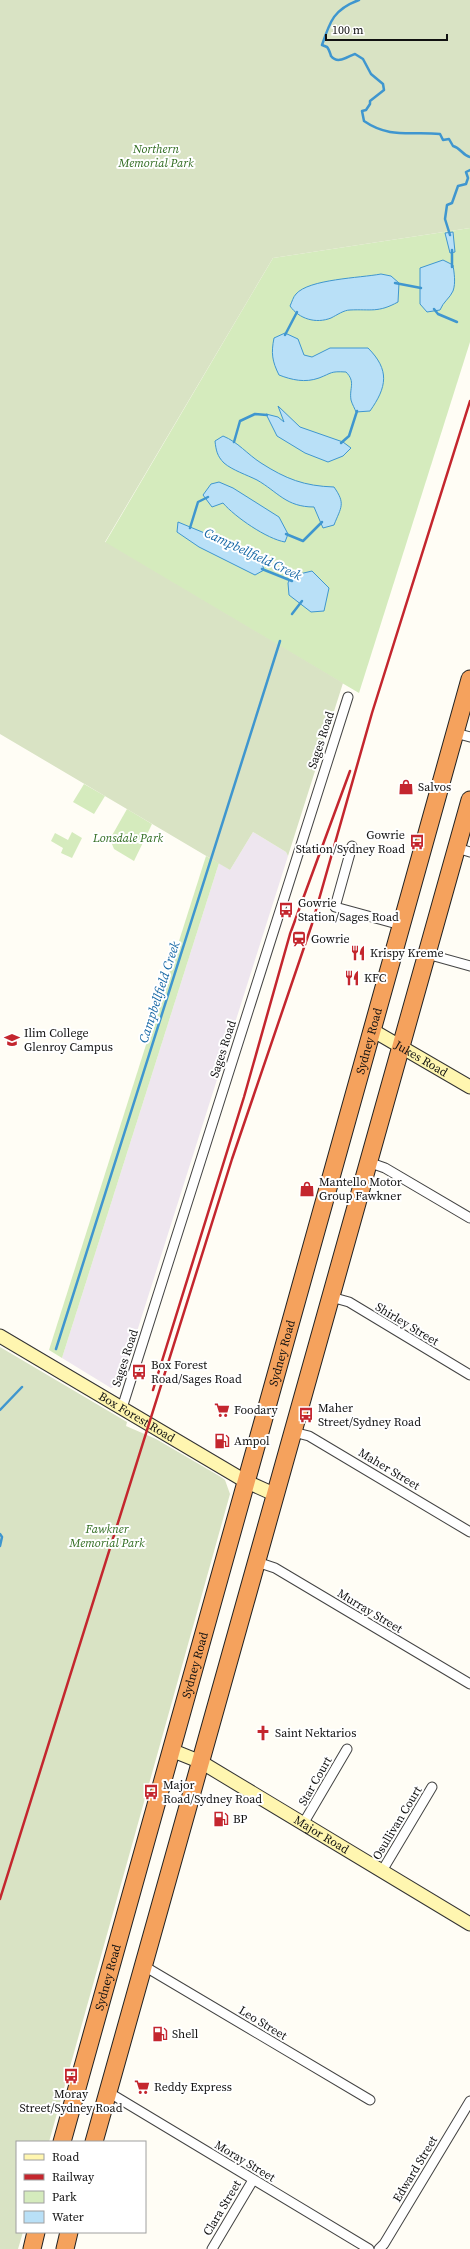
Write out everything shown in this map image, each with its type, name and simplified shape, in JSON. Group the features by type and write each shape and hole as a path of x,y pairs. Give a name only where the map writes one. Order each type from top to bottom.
{"highway":[{"name":"Sydney Road","path":"62,2141 401,925 462,735 470,680"},
{"path":"94,2141 427,954 463,850 470,800"},
{"path":"32,2249 36,2233"},
{"path":"64,2249 69,2233"}],"street":[{"name":"Sages Road","path":"122,1408 348,697"},
{"path":"352,846 335,907 401,925"},
{"path":"427,954 470,966"},
{"name":"Jukes Road","path":"372,1030 470,1087"},
{"path":"368,1162 385,1168 470,1218"},
{"name":"Shirley Street","path":"331,1297 349,1302 470,1375"},
{"name":"Box Forest Road","path":"0,1336 245,1481 276,1495"},
{"name":"Maher Street","path":"293,1432 310,1436 470,1532"},
{"name":"Murray Street","path":"256,1562 275,1568 470,1684"},
{"name":"Star Court","path":"303,1824 347,1749"},
{"name":"Major Road","path":"171,1750 201,1762 470,1924"},
{"name":"Osullivan Court","path":"382,1871 432,1787"},
{"name":"Leo Street","path":"144,1966 370,2100"},
{"name":"Moray Street","path":"108,2092 364,2248"},
{"name":"Edward Street","path":"378,2249 384,2244 470,2100"},
{"name":"Clara Street","path":"212,2249 253,2180"}],"shaded area":[{"path":"253,832 286,852 288,856 120,1385 111,1388 62,1358 219,863 230,870"}],"green space":[{"name":"Northern Memorial Park","path":"0,0 470,0 470,228 273,258 105,542 343,683 288,856 286,852 253,832 230,870 0,734"},
{"path":"470,228 470,342 359,693 105,543 273,258"},
{"path":"84,784 105,796 94,814 73,802"},
{"name":"Lonsdale Park","path":"127,809 152,824 134,861 114,849 110,839"},
{"path":"72,832 82,838 72,858 61,853 63,848 51,841 55,833 68,840"},
{"path":"206,856 219,863 62,1358 49,1350"},
{"name":"Fawkner Memorial Park","path":"0,1347 127,1422 126,1426 156,1439 221,1477 225,1480 230,1494 49,2141 16,2141 16,2233 23,2233 18,2249 0,2249"}],"water":[{"path":"453,232 455,252 450,253 445,233"},
{"path":"443,260 453,265 455,281 454,288 440,310 427,312 420,304 420,268"},
{"path":"381,274 391,276 399,283 398,302 385,308 374,310 348,310 325,320 314,320 303,317 290,306 296,294 312,285 323,282"},
{"path":"285,333 298,339 304,355 312,357 330,348 368,348 380,364 384,379 380,394 370,411 356,412 351,400 351,379 346,372 334,372 314,380 304,381 279,375 272,353 273,343 274,338"},
{"path":"278,406 300,427 343,442 351,448 343,456 328,462 305,453 277,436 266,414 278,417 284,422"},
{"path":"223,436 233,441 256,460 287,477 313,485 334,487 340,498 341,506 334,525 323,528 314,507 289,502 257,480 227,466 217,453 215,441"},
{"path":"219,482 233,488 279,517 288,534 285,542 269,537 252,527 235,515 223,503 212,507 203,495 211,484"},
{"path":"178,522 260,556 264,570 255,575 199,547 177,532"},
{"path":"312,571 329,588 324,611 311,612 289,595 288,583 291,576"}],"waterway":[{"name":"Campbellfield Creek","path":"359,0 344,7 338,12 328,29 322,45 327,47 334,59 340,60 355,54 363,59 371,74 383,84 384,90 370,101 370,104 366,110 362,111 364,121 374,127 392,132 440,134 443,140 449,139 453,146 470,157"},
{"name":"Campbellfield Creek","path":"450,235 445,219 447,205 452,203 458,186 466,184 468,178 466,172 470,170"},
{"name":"Campbellfield Creek","path":"452,250 452,267"},
{"name":"Campbellfield Creek","path":"395,283 421,288"},
{"path":"434,309 438,314 457,322"},
{"name":"Campbellfield Creek","path":"285,335 297,312"},
{"name":"Campbellfield Creek","path":"341,443 349,436 357,411"},
{"name":"Campbellfield Creek","path":"234,442 240,421 255,414 267,415"},
{"name":"Campbellfield Creek","path":"190,528 198,502 208,497"},
{"name":"Campbellfield Creek","path":"286,534 303,541 322,522"},
{"name":"Campbellfield Creek","path":"262,569 292,581"},
{"name":"Campbellfield Creek","path":"292,614 302,601"},
{"name":"Campbellfield Creek","path":"56,1349 280,641"},
{"name":"Campbellfield Creek","path":"0,1410 22,1387"},
{"name":"Campbellfield Creek","path":"0,1534 2,1537 0,1546"}],"railway":[{"path":"0,1899 232,1159 312,924 372,713 470,401"},
{"path":"153,1390 244,1097 290,934 350,771"}],"place":[{"name":"Salvos","path":"406,787"},
{"name":"Gowrie Station/Sydney Road","path":"417,842"},
{"name":"Gowrie Station/Sages Road","path":"286,910"},
{"name":"Gowrie","path":"299,939"},
{"name":"Krispy Kreme","path":"358,953"},
{"name":"KFC","path":"352,978"},
{"name":"Ilim College Glenroy Campus","path":"12,1040"},
{"name":"Mantello Motor Group Fawkner","path":"307,1189"},
{"name":"Box Forest Road/Sages Road","path":"139,1372"},
{"name":"Foodary","path":"222,1410"},
{"name":"Maher Street/Sydney Road","path":"306,1415"},
{"name":"Ampol","path":"222,1441"},
{"name":"Saint Nektarios","path":"263,1733"},
{"name":"Major Road/Sydney Road","path":"151,1792"},
{"name":"BP","path":"221,1819"},
{"name":"Shell","path":"160,2034"},
{"name":"Moray Street/Sydney Road","path":"71,2076"},
{"name":"Reddy Express","path":"142,2087"}]}
